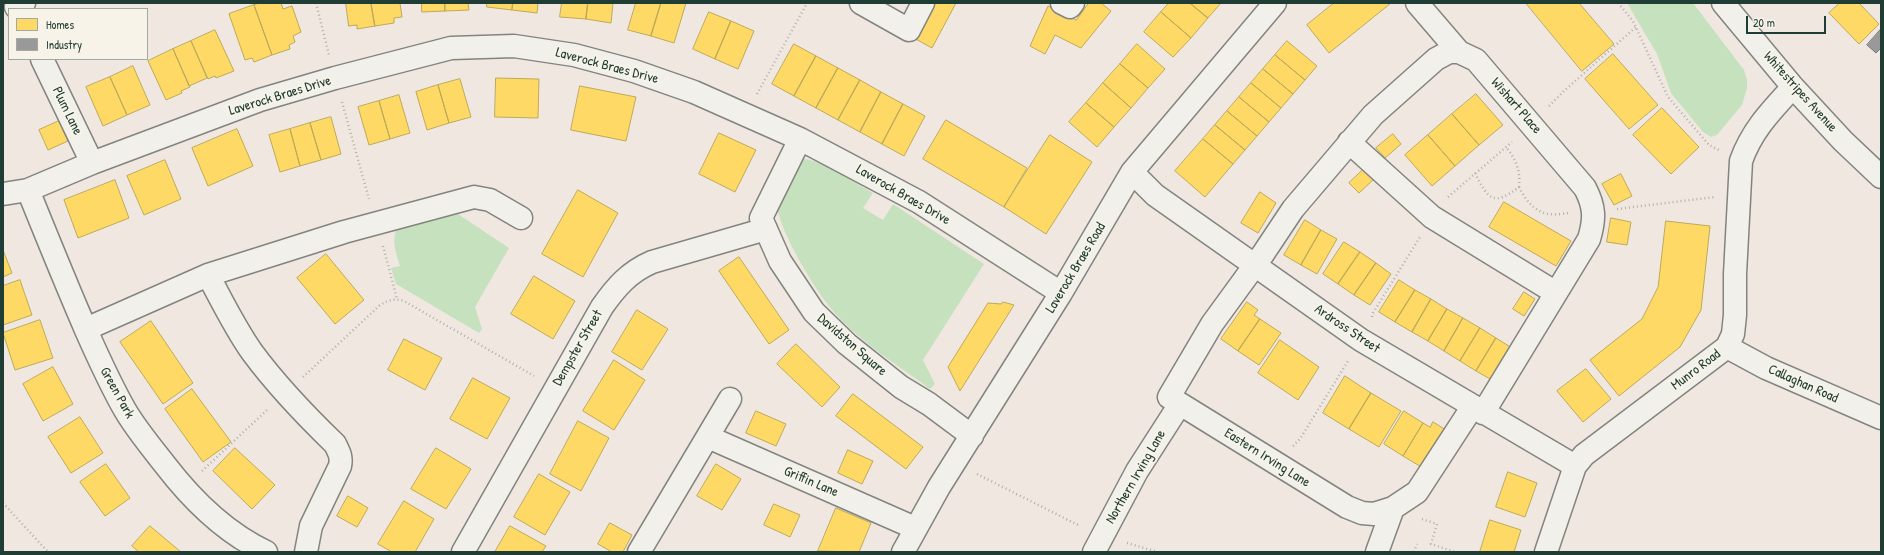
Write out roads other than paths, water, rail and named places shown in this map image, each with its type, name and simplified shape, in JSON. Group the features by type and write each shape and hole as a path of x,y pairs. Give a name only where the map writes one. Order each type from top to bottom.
{"street":[{"path":"861,3 909,30 923,3"},
{"path":"1062,3 1070,7 1073,3"},
{"name":"Laverock Braes Road","path":"903,552 915,528 1061,293 1132,172 1275,3"},
{"path":"1417,3 1459,52"},
{"name":"Whitestripes Avenue","path":"1723,3 1793,88 1843,141 1881,177"},
{"name":"Laverock Braes Drive","path":"3,194 28,190 92,163 260,100 335,78 451,48 514,46 574,55 634,70 694,92 800,139 919,202 1061,293"},
{"path":"1254,265 1293,209 1349,142 1374,115 1436,59 1449,52 1459,52"},
{"name":"Wishart Place","path":"1459,52 1476,60 1585,188 1591,199 1594,222 1589,239 1556,293 1525,343 1478,410"},
{"name":"Plum Lane","path":"42,60 92,163"},
{"name":"Munro Road","path":"1546,552 1575,466 1584,455 1727,347 1733,334 1735,315 1735,274 1741,161 1757,128 1793,88"},
{"name":"Davidston Square","path":"800,139 761,218 780,261 814,312 859,354 901,387 929,404 972,436"},
{"path":"1349,142 1432,217 1556,293"},
{"name":"Ardross Street","path":"1132,172 1156,195 1361,340 1478,410 1564,458 1575,466"},
{"name":"Green Park","path":"28,190 108,380 126,411 184,488 206,511 229,530 266,552"},
{"path":"86,329 208,275 376,223 474,198 490,200 521,218"},
{"name":"Dempster Street","path":"463,552 602,307 623,280 636,269 652,262 766,229"},
{"name":"Eastern Irving Lane","path":"1254,265 1212,324 1169,397 1347,507 1362,513 1374,514 1393,508 1417,492 1478,410"},
{"path":"208,275 252,352 285,393 335,444 341,459 337,476 311,526 306,552"},
{"name":"Callaghan Road","path":"1727,347 1766,368 1881,418"},
{"path":"639,552 730,399"},
{"name":"Northern Irving Lane","path":"1098,544 1137,471 1180,404"},
{"name":"Griffin Lane","path":"708,437 915,528"},
{"path":"1377,552 1393,508"}]}
